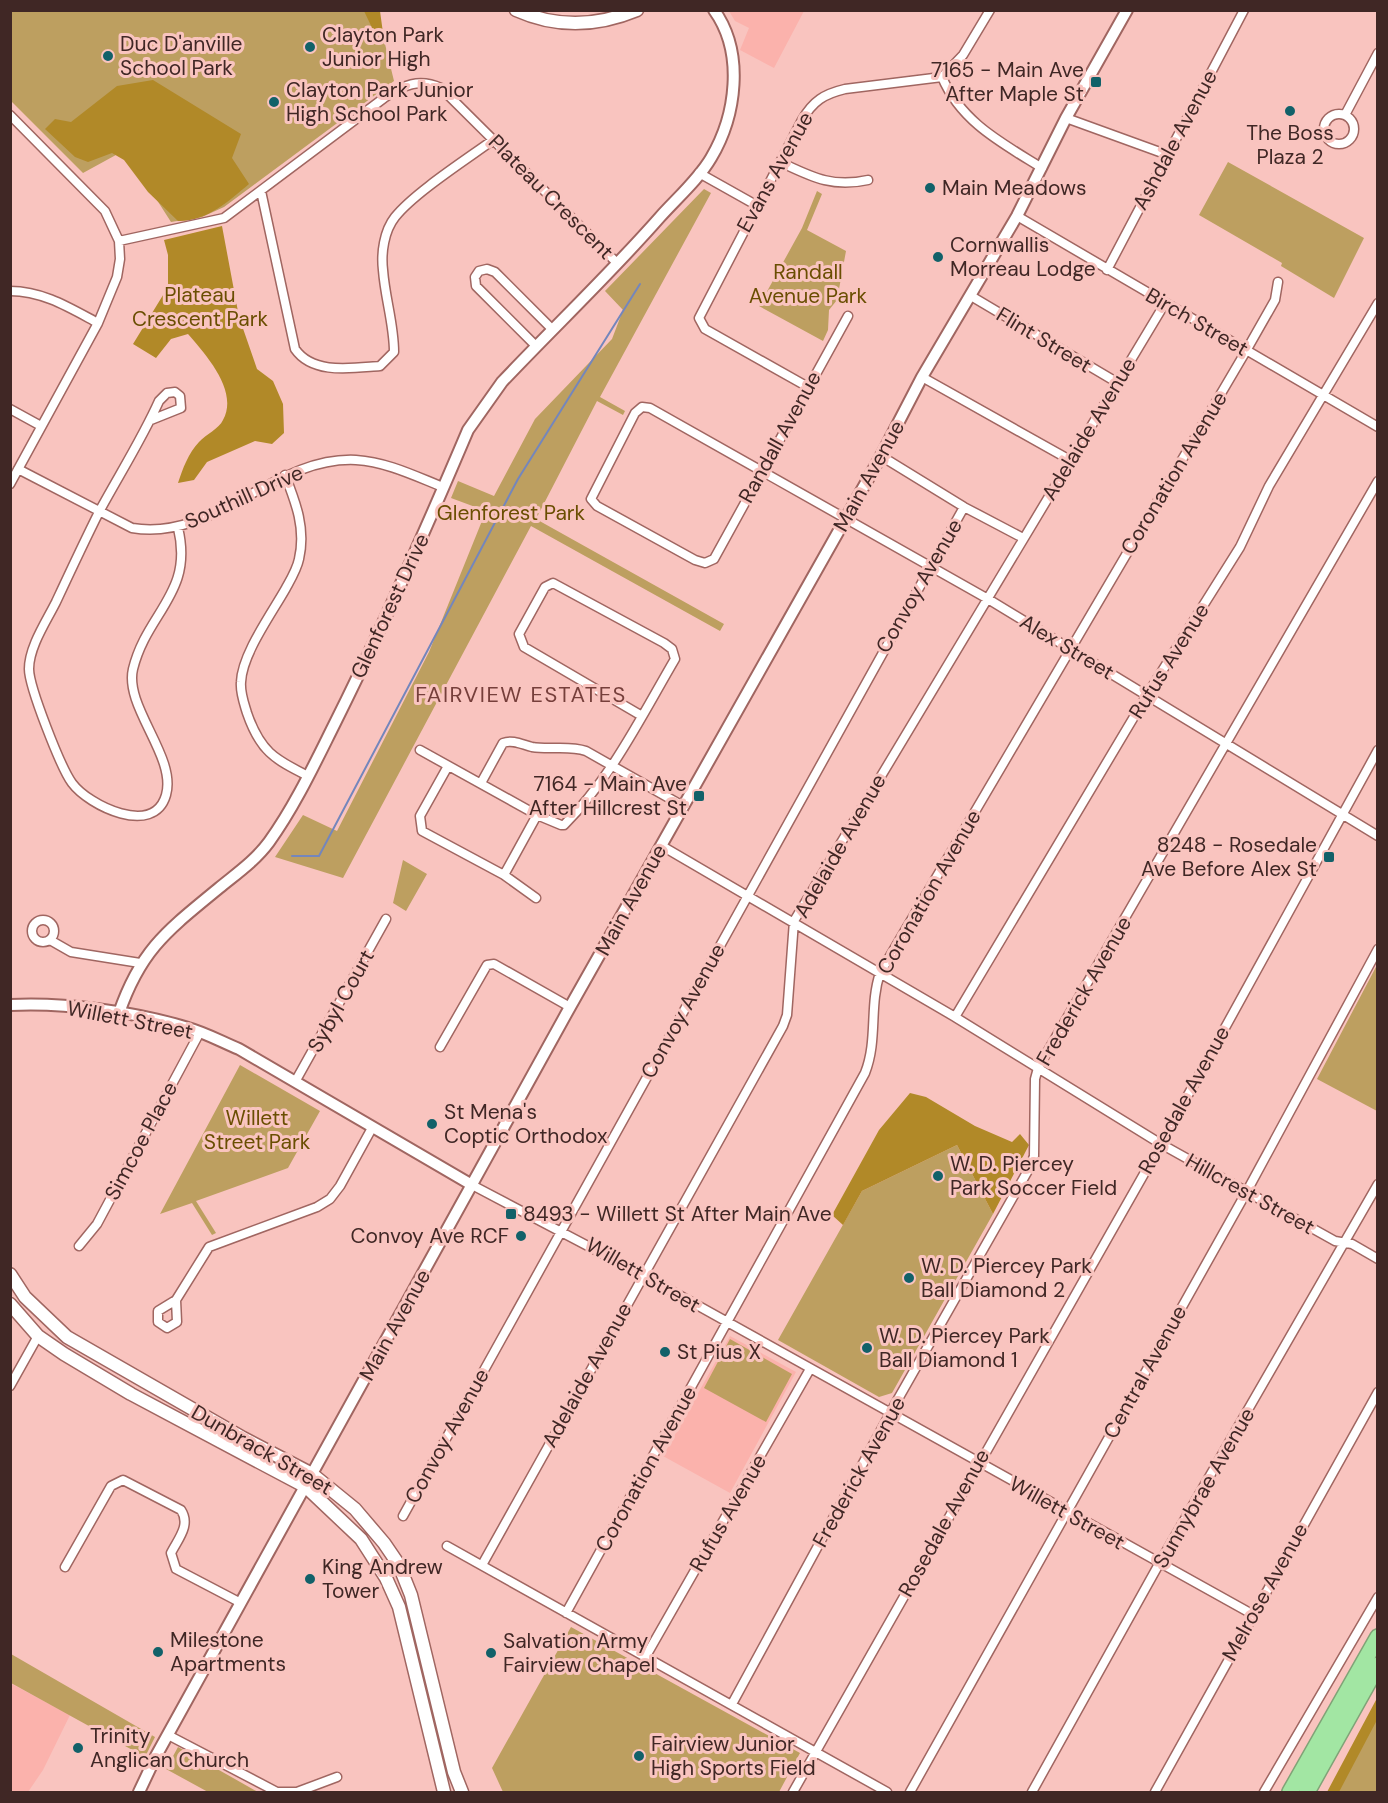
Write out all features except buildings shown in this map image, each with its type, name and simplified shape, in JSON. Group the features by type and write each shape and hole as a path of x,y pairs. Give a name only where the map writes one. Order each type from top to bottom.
{"highway":[{"path":"1290,1792 1377,1638"},
{"path":"1307,1792 1377,1665"}],"main road":[{"path":"516,10 537,20 581,24 613,19 637,10"},
{"name":"Dunbrack Street","path":"10,1274 25,1297 67,1337 243,1438 312,1474 355,1509 399,1565 411,1595 454,1772 462,1792"},
{"name":"Dunbrack Street","path":"10,1304 38,1336 131,1394 306,1487 361,1539 394,1592 444,1792"}],"street":[{"name":"Glenforest Drive","path":"119,1013 140,963 151,948 186,915 252,862 269,842 308,776 378,637 468,430 481,407 699,173 722,136 733,92 732,51 722,22 714,10"},
{"path":"990,10 963,55 942,77 965,114 979,128 1042,168"},
{"name":"Main Avenue","path":"139,1792 570,1007 847,518 922,377 1017,216 1066,118 1127,10"},
{"name":"Ashdale Avenue","path":"1107,270 1244,10"},
{"path":"1345,115 1377,53"},
{"name":"Evans Avenue","path":"808,387 705,329 699,318 756,205 809,108 823,95 845,89 942,77"},
{"name":"Plateau Crescent","path":"118,241 224,218 384,98 414,82 429,82 441,88 617,263"},
{"path":"10,484 98,323 117,277 118,241 105,212 94,198 11,117"},
{"path":"1066,118 1168,155"},
{"path":"261,191 295,350 301,358 320,366 349,368 380,366 394,352 394,333 382,270 387,232 395,217 419,195 494,140"},
{"path":"780,162 831,183 847,185 868,180"},
{"path":"699,173 756,205"},
{"name":"Birch Street","path":"1017,216 1164,305 1377,427"},
{"path":"536,346 476,286 475,277 479,271 487,269 495,272 552,329"},
{"name":"Coronation Avenue","path":"566,1613 865,1073 873,1047 875,996 880,974 1246,351 1275,300 1278,282"},
{"path":"10,291 27,291 55,300 98,323"},
{"name":"Flint Street","path":"971,296 1118,383"},
{"name":"Rufus Avenue","path":"955,1017 1147,695 1240,548 1269,486 1377,303"},
{"name":"Adelaide Avenue","path":"482,1565 783,1026 787,1015 794,921 1164,305"},
{"name":"Randall Avenue","path":"714,559 848,316"},
{"path":"922,377 1070,460"},
{"name":"Alex Street","path":"714,559 705,563 695,560 597,506 591,499 635,413 642,407 650,408 762,470 988,599 1377,836"},
{"path":"10,409 41,426"},
{"path":"151,420 100,512 36,644 29,668 35,694 70,781 87,798 127,816 149,813 160,806 166,796 165,771 131,676 136,656 183,567 183,549 178,528"},
{"path":"881,456 963,507 1023,538"},
{"name":"Southill Drive","path":"18,470 132,528 162,531 196,521 285,475 320,464 355,460 404,471 443,487"},
{"path":"285,475 298,507 302,533 299,561 246,661 241,688 251,724 264,747 276,760 308,776"},
{"name":"Frederick Avenue","path":"732,1704 1030,1167 1035,1150 1035,1079 1038,1068 1227,745 1377,481"},
{"name":"Convoy Avenue","path":"403,1516 963,507"},
{"path":"420,750 537,815 564,825 592,797 613,768 675,659 672,649 553,583 545,588 519,634 524,647 642,716"},
{"path":"481,783 503,743 509,741 536,748 574,747 586,751 683,806"},
{"name":"Rosedale Avenue","path":"793,1792 1161,1144 1377,750"},
{"path":"448,765 420,816 422,831 504,875 537,898"},
{"path":"504,875 537,815"},
{"name":"Hillcrest Street","path":"662,846 955,1017 1161,1144 1335,1241 1346,1243 1377,1259"},
{"name":"Sybyl Court","path":"295,1082 386,919"},
{"path":"50,940 72,952 140,963"},
{"name":"Central Avenue","path":"910,1792 1247,1191 1377,949"},
{"path":"440,1047 487,965 494,964 570,1007"},
{"name":"Willett Street","path":"10,1005 35,1004 119,1013 200,1032 239,1049 472,1185 561,1229 1252,1614"},
{"name":"Simcoe Place","path":"78,1246 97,1224 200,1032"},
{"path":"176,1300 209,1247 317,1207 330,1199 372,1128"},
{"name":"Sunnybrae Avenue","path":"1032,1792 1159,1564 1346,1243 1377,1184"},
{"path":"10,1386 38,1336"},
{"name":"Rufus Avenue","path":"646,1656 810,1369"},
{"name":"Melrose Avenue","path":"1155,1792 1377,1392"},
{"path":"65,1567 111,1486 123,1480 181,1510 185,1516 186,1522 171,1553 176,1569 241,1603"},
{"path":"447,1546 887,1792"},
{"path":"1264,1792 1377,1597"},
{"path":"168,1736 277,1792 297,1792 337,1777"}],"shaded area":[{"path":"729,11 804,11 774,68 740,50 749,28 735,21"},
{"path":"730,1336 796,1372 730,1493 663,1456"},
{"path":"10,1683 70,1715 43,1770 28,1792 11,1792"}],"green space":[{"path":"10,11 377,11 394,81 224,207 202,217 171,222 125,150 83,173 11,101"},
{"path":"364,11 380,11 383,33 376,36"},
{"path":"153,80 241,134 232,158 249,184 216,209 198,218 178,221 148,192 124,160 112,153 88,162 75,157 45,129 55,119 71,122 117,86"},
{"path":"1228,162 1364,238 1334,298 1281,266 1282,263 1199,215"},
{"name":"Glenforest Park","path":"704,189 711,193 600,397 625,411 623,415 597,401 536,519 724,624 720,631 531,526 343,878 275,857 303,815 337,831 429,652 486,511 451,498 458,481 494,496 535,419 612,339 623,310 605,291"},
{"name":"Randall Avenue Park","path":"817,191 822,194 807,230 846,251 837,300 829,310 828,330 823,341 759,306 802,228"},
{"name":"Plateau Crescent Park","path":"222,226 239,317 257,369 273,381 283,404 284,433 272,444 255,441 207,462 194,480 178,483 186,461 195,447 223,420 227,409 224,386 211,363 188,334 171,339 156,358 133,344 168,287 168,255 164,240"},
{"path":"403,860 427,874 406,911 393,903"},
{"path":"1377,965 1378,1111 1317,1079"},
{"name":"Willett Street Park","path":"240,1065 320,1111 288,1168 196,1201 216,1233 212,1235 192,1203 160,1214"},
{"path":"910,1093 926,1097 975,1126 1012,1142 1020,1134 1029,1145 993,1214 957,1145 862,1191 843,1225 832,1215 879,1130"},
{"path":"957,1145 993,1214 892,1393 879,1397 778,1340 862,1191"},
{"path":"730,1339 792,1374 766,1422 704,1388"},
{"path":"571,1627 800,1753 779,1792 503,1792 492,1768"},
{"path":"11,1654 155,1737 145,1757 11,1683"},
{"path":"1376,1700 1377,1720 1339,1792 1327,1792"},
{"path":"1377,1713 1377,1792 1334,1792"},
{"path":"178,1747 258,1792 208,1792 166,1769"}],"waterway":[{"path":"292,856 319,856 518,479 640,284"}],"place":[{"name":"Clayton Park Junior High","path":"310,47"},
{"name":"Duc D'anville School Park","path":"108,56"},
{"name":"7165 - Main Ave After Maple St","path":"1096,82"},
{"name":"Clayton Park Junior High School Park","path":"274,102"},
{"name":"The Boss Plaza 2","path":"1290,111"},
{"name":"Main Meadows","path":"930,188"},
{"name":"Cornwallis Morreau Lodge","path":"938,257"},
{"name":"7164 - Main Ave After Hillcrest St","path":"699,796"},
{"name":"8248 - Rosedale Ave Before Alex St","path":"1329,857"},
{"name":"St Mena's Coptic Orthodox","path":"432,1124"},
{"name":"W. D. Piercey Park Soccer Field","path":"938,1176"},
{"name":"8493 - Willett St After Main Ave","path":"511,1214"},
{"name":"Convoy Ave RCF","path":"521,1236"},
{"name":"W. D. Piercey Park Ball Diamond 2","path":"909,1278"},
{"name":"W. D. Piercey Park Ball Diamond 1","path":"867,1348"},
{"name":"St Pius X","path":"665,1352"},
{"name":"King Andrew Tower","path":"310,1579"},
{"name":"Milestone Apartments","path":"158,1652"},
{"name":"Salvation Army Fairview Chapel","path":"491,1653"},
{"name":"Trinity Anglican Church","path":"78,1748"},
{"name":"Fairview Junior High Sports Field","path":"639,1756"}],"district":[{"name":"FAIRVIEW ESTATES","path":"521,694"}]}
